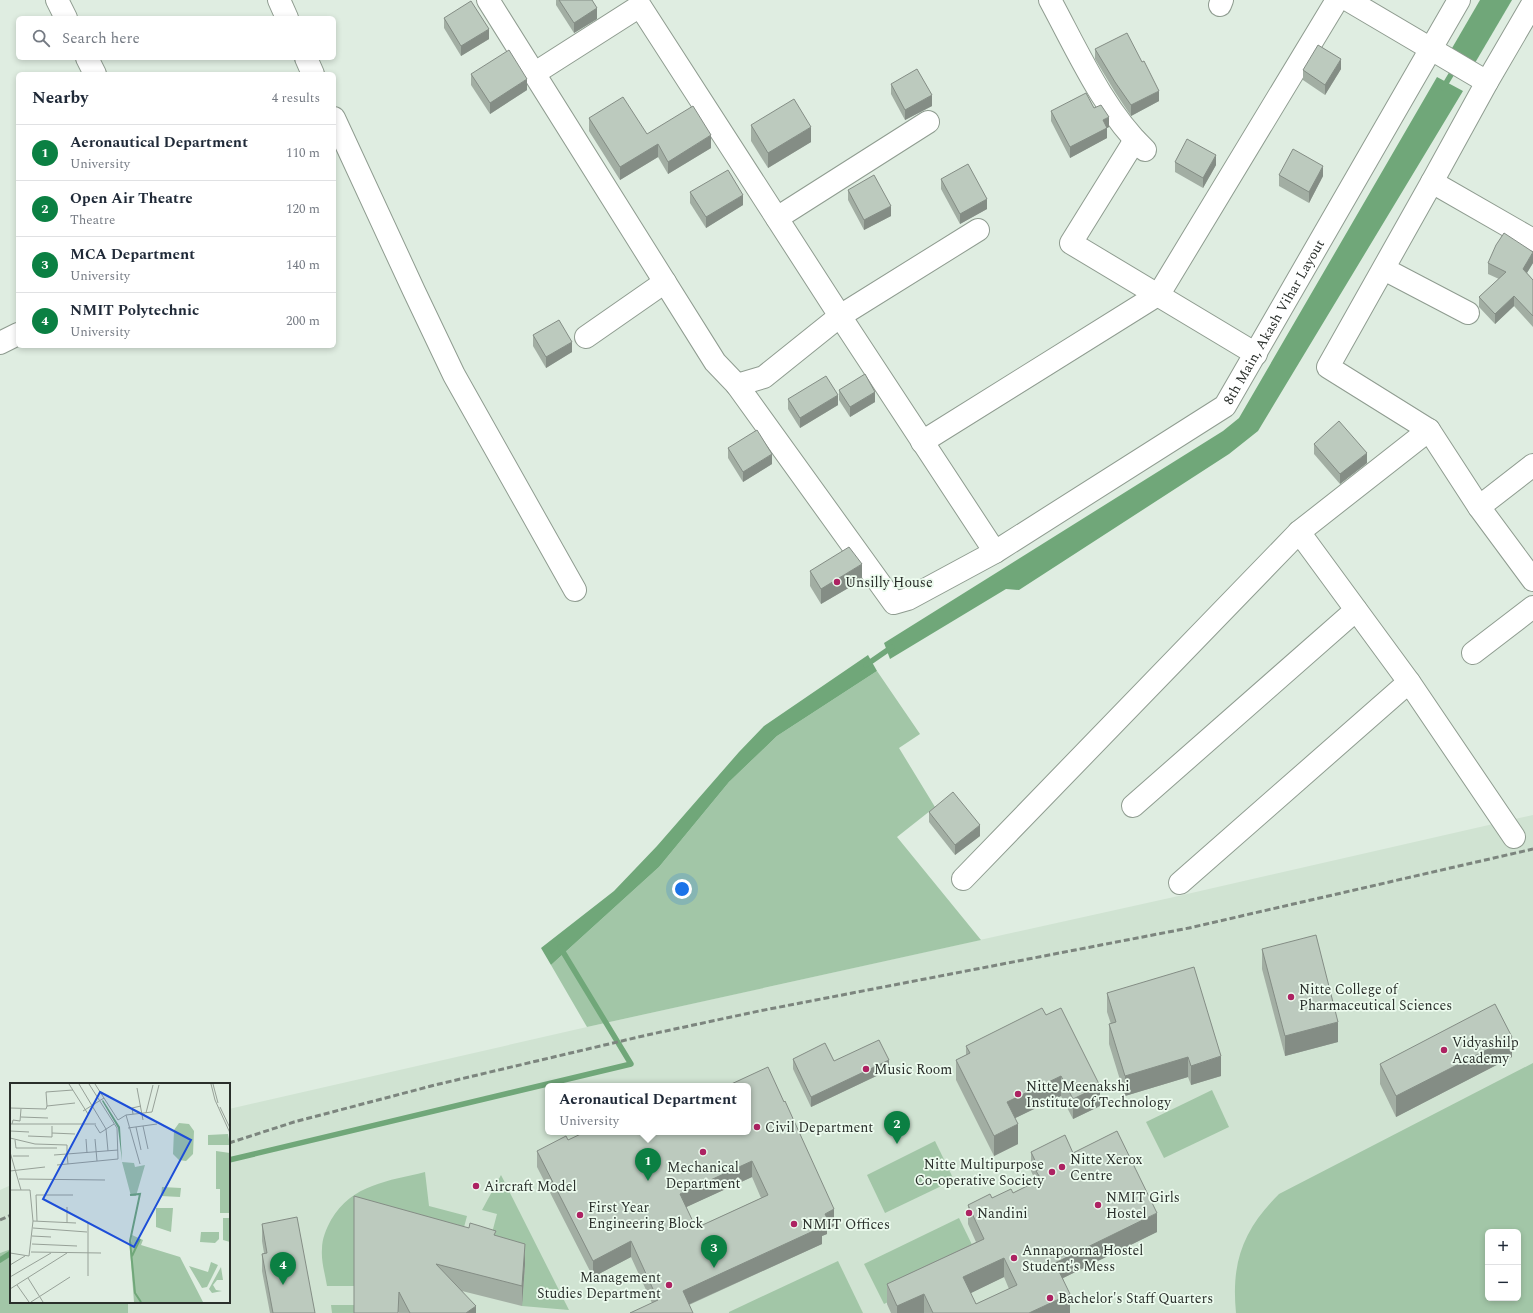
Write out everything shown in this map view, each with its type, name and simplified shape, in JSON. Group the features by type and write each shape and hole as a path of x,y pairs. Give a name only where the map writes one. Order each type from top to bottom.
{"street":[{"path":"57,0 65,16"},
{"path":"279,0 286,16"},
{"path":"488,0 715,362 737,385 764,377 840,316 978,230"},
{"path":"1050,0 1106,102 1140,145 1072,243 1256,354"},
{"path":"922,442 1158,294 1337,0"},
{"path":"1348,0 1487,82"},
{"name":"8th Main, Akash Vihar Layout","path":"737,385 894,603 908,599 995,552 1225,406 1459,0"},
{"path":"535,73 642,2 777,218 995,552"},
{"path":"1533,3 1487,82 1328,367 1429,430 1479,506 1533,580"},
{"path":"88,60 94,72"},
{"path":"307,60 312,72"},
{"path":"336,122 454,375 575,590"},
{"path":"777,218 928,122"},
{"path":"1432,182 1533,240"},
{"path":"1384,269 1468,313"},
{"path":"586,337 665,282"},
{"path":"0,343 16,335"},
{"path":"963,879 1299,532 1429,430"},
{"path":"1479,506 1533,465"},
{"path":"1299,532 1409,682 1514,837"},
{"path":"1473,653 1533,607"},
{"path":"1133,806 1356,610"},
{"path":"1180,883 1409,682"}],"shaded area":[{"path":"1480,0 1512,0 1472,68 1448,55"},
{"path":"1437,77 1463,91 1258,431 1229,454 1019,590 1006,589 890,659 884,643 1223,431 1239,418"},
{"path":"868,655 877,671 777,736 729,782 659,867 551,965 541,948 614,891 657,846 739,752 764,726"},
{"path":"877,671 920,734 899,748 935,807 897,837 981,940 587,1027 551,965 659,867 729,782 777,736"},
{"path":"1533,815 1533,1313 0,1313 10,1303 230,1303 230,1109 587,1027 1174,897"},
{"path":"1533,1063 1533,1313 1236,1313 1236,1278 1242,1248 1248,1234 1267,1207 1279,1194"},
{"path":"1212,1090 1229,1127 1164,1158 1146,1122"},
{"path":"935,1141 954,1180 885,1213 867,1175"},
{"path":"425,1172 429,1206 467,1216 459,1246 354,1216 354,1286 327,1286 322,1258 323,1242 329,1223 340,1208 360,1191 385,1182"},
{"path":"501,1175 569,1310 522,1306 525,1264 488,1248 497,1214 482,1210"},
{"path":"10,1185 10,1249 0,1253 0,1190"},
{"path":"959,1218 979,1259 884,1304 864,1264"},
{"path":"10,1249 10,1303 128,1303 128,1313 0,1313 0,1253"},
{"path":"838,1261 863,1313 729,1313 729,1312"},
{"path":"331,1305 354,1305 354,1313 332,1313"}],"building":[{"path":"559,0 592,0 597,8 574,23"},
{"path":"471,1 489,29 461,46 444,18"},
{"path":"1127,33 1142,62 1144,61 1159,91 1131,105 1095,49"},
{"path":"1318,45 1341,59 1325,85 1303,70"},
{"path":"509,50 527,79 490,103 471,74"},
{"path":"917,69 932,95 905,110 891,84"},
{"path":"1086,93 1094,108 1101,105 1109,117 1103,120 1107,128 1070,147 1051,111"},
{"path":"623,97 647,134 693,106 711,135 668,162 658,144 620,167 589,118"},
{"path":"794,99 811,127 768,153 751,125"},
{"path":"1187,139 1216,155 1203,178 1175,162"},
{"path":"1293,149 1323,166 1309,192 1279,175"},
{"path":"968,164 987,199 960,214 941,179"},
{"path":"728,170 743,195 706,217 690,192"},
{"path":"874,175 891,206 864,220 848,190"},
{"path":"1504,233 1533,252 1523,269 1533,280 1533,316 1514,296 1495,314 1479,297 1506,272 1488,263 1496,245"},
{"path":"559,320 572,342 546,357 533,335"},
{"path":"865,374 875,392 850,407 839,390"},
{"path":"826,376 838,395 800,418 788,399"},
{"path":"1339,421 1367,453 1340,474 1314,444"},
{"path":"757,430 772,454 743,472 728,448"},
{"path":"849,547 862,564 821,589 810,571"},
{"path":"953,792 980,825 955,845 929,812"},
{"path":"1316,935 1338,1022 1285,1036 1262,949"},
{"path":"1194,967 1221,1056 1191,1066 1188,1057 1125,1076 1109,1024 1116,1022 1107,993"},
{"path":"1495,1004 1512,1037 1396,1096 1380,1064"},
{"path":"1042,1008 1046,1015 1061,1008 1100,1086 1073,1099 1061,1076 1007,1102 1018,1124 994,1136 956,1060 970,1053 966,1046"},
{"path":"879,1040 889,1060 811,1097 793,1059 825,1043 834,1061"},
{"path":"768,1067 834,1209 825,1214 827,1218 819,1221 822,1227 683,1291 693,1313 630,1313 658,1300 631,1241 593,1261 537,1151 566,1136 568,1140 579,1135 751,1135 751,1083 733,1083","holes":["752,1161 768,1195 696,1228 680,1194"]},
{"path":"1117,1131 1157,1213 1055,1263 1070,1294 1029,1313 933,1313 924,1294 897,1306 887,1284 984,1239 968,1205 990,1194 992,1198 1011,1189 1013,1193 1041,1179 1036,1171 1039,1169 1031,1152 1065,1135 1073,1153","holes":["1004,1258 1017,1285 976,1304 963,1277"]},
{"path":"354,1196 469,1228 470,1223 496,1231 494,1235 525,1244 522,1286 436,1264 476,1306 466,1313 410,1313 399,1292 398,1313 354,1313"},
{"path":"297,1217 315,1313 273,1313 262,1254 267,1253 262,1224"}],"waterway":[{"path":"1443,88 1455,68"},
{"path":"866,665 892,647"},
{"path":"551,1083 631,1064 560,947"},
{"path":"230,1160 545,1085"},
{"path":"0,1260 10,1254"}],"railway":[{"path":"230,1143 294,1122 435,1085 647,1035 759,1011 1189,928 1533,849"},
{"path":"0,1220 10,1215"}],"place":[{"name":"Unsilly House","path":"837,582"},
{"name":"Nitte College of Pharmaceutical Sciences","path":"1291,997"},
{"name":"Vidyashilp Academy","path":"1444,1050"},
{"name":"Music Room","path":"866,1069"},
{"name":"Nitte Meenakshi Institute of Technology","path":"1018,1094"},
{"name":"Civil Department","path":"757,1127"},
{"name":"Open Air Theatre","path":"897,1144"},
{"name":"Mechanical Department","path":"703,1152"},
{"name":"Nitte Xerox Centre","path":"1062,1167"},
{"name":"Nitte Multipurpose Co-operative Society","path":"1052,1172"},
{"name":"Aeronautical Department","path":"648,1181"},
{"name":"Aircraft Model","path":"476,1186"},
{"name":"NMIT Girls Hostel","path":"1098,1205"},
{"name":"Nandini","path":"969,1213"},
{"name":"First Year Engineering Block","path":"580,1215"},
{"name":"NMIT Offices","path":"794,1224"},
{"name":"Annapoorna Hostel Student's Mess","path":"1014,1258"},
{"name":"MCA Department","path":"714,1268"},
{"name":"NMIT Polytechnic","path":"283,1285"},
{"name":"Management Studies Department","path":"669,1285"},
{"name":"Bachelor's Staff Quarters","path":"1050,1298"}]}
